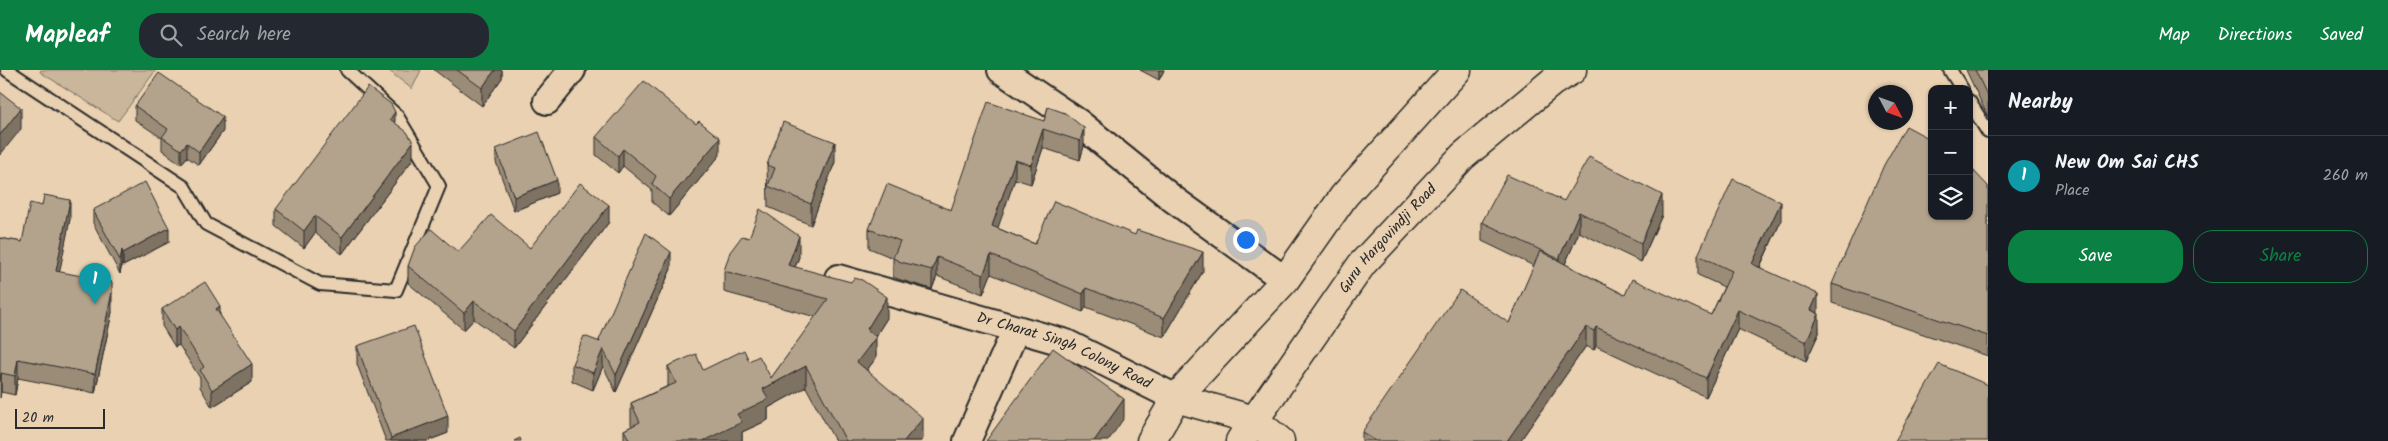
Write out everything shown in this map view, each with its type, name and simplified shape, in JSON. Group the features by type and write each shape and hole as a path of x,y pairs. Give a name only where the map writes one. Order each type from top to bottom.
{"main road":[{"path":"1151,441 1176,398 1285,280 1344,196 1457,70"},
{"name":"Guru Hargovindji Road","path":"1247,431 1362,264 1463,156 1552,82 1572,70"},
{"name":"Dr Charat Singh Colony Road","path":"1176,398 1247,431 1280,441"}],"street":[{"path":"546,101 572,70"},
{"path":"1001,70 1079,123 1173,199 1285,280"},
{"name":"Dr Charat Singh Colony Road","path":"838,278 1066,343 1176,398"},
{"path":"967,441 1016,330"}],"lane":[{"path":"7,70 184,187 206,224 320,284 396,290 439,186 397,116 347,70"},
{"path":"1950,70 1959,85"},
{"path":"1973,108 1988,132"}],"shaded area":[{"path":"41,70 156,70 118,121 40,72"},
{"path":"388,70 421,70 412,89"}],"building":[{"path":"457,70 495,70 482,88"},
{"path":"1975,70 1988,70 1988,97"},
{"path":"159,73 223,117 199,152 187,143 181,150 162,137 168,129 135,106"},
{"path":"644,81 696,124 699,121 720,138 669,199 652,184 656,176 623,149 618,156 596,137"},
{"path":"368,87 391,104 395,112 390,119 407,132 413,142 342,237 315,216 304,231 276,209"},
{"path":"0,92 21,108 0,135"},
{"path":"988,102 1044,121 1048,107 1065,113 1084,128 1080,141 1043,129 1031,165 1015,160 992,226 1035,244 1054,201 1135,235 1137,230 1203,252 1164,318 1086,288 1083,294 991,255 983,275 937,257 932,270 901,262 893,258 900,241 869,229 887,184 951,210"},
{"path":"783,122 835,142 811,204 768,186 775,168 767,165"},
{"path":"1904,130 1913,130 1928,138 1928,220 1973,220 1973,170 1988,186 1988,336 1832,284 1884,165"},
{"path":"539,132 557,180 514,197 496,149"},
{"path":"1589,157 1662,195 1641,243 1579,212 1559,259 1482,222 1507,175 1564,201"},
{"path":"1733,179 1781,202 1752,264 1818,294 1811,310 1819,314 1806,342 1738,310 1706,378 1596,327 1594,331 1586,327 1507,441 1376,441 1362,432 1460,290 1509,323 1540,251 1625,295 1632,279 1711,315 1732,271 1698,255"},
{"path":"145,182 169,228 123,253 122,250 120,260 93,210"},
{"path":"580,183 609,205 514,331 474,301 464,313 408,266 415,247 431,229 458,252 491,215 530,248"},
{"path":"44,195 70,200 56,271 112,282 112,292 95,374 18,359 15,376 1,373 0,379 0,238 22,242 30,203 42,206"},
{"path":"760,209 799,236 788,265 851,282 854,278 862,280 887,297 867,329 876,337 857,362 923,418 904,441 846,441 806,366 763,389 768,399 737,414 742,422 703,441 630,441 624,430 640,422 631,403 676,383 668,366 696,354 703,370 744,350 749,361 759,356 771,378 828,299 724,271 730,252 742,236 749,238"},
{"path":"646,233 671,252 616,375 603,349 593,373 572,364 584,336 600,342 599,340"},
{"path":"205,282 220,306 216,309 252,364 212,390 200,370 204,367 179,327 175,330 162,309"},
{"path":"414,326 448,416 391,438 357,346"},
{"path":"1053,348 1124,399 1094,441 986,441"},
{"path":"1939,364 1988,385 1988,441 1895,441"}],"place":[{"name":"New Om Sai CHS","path":"95,304"}]}
